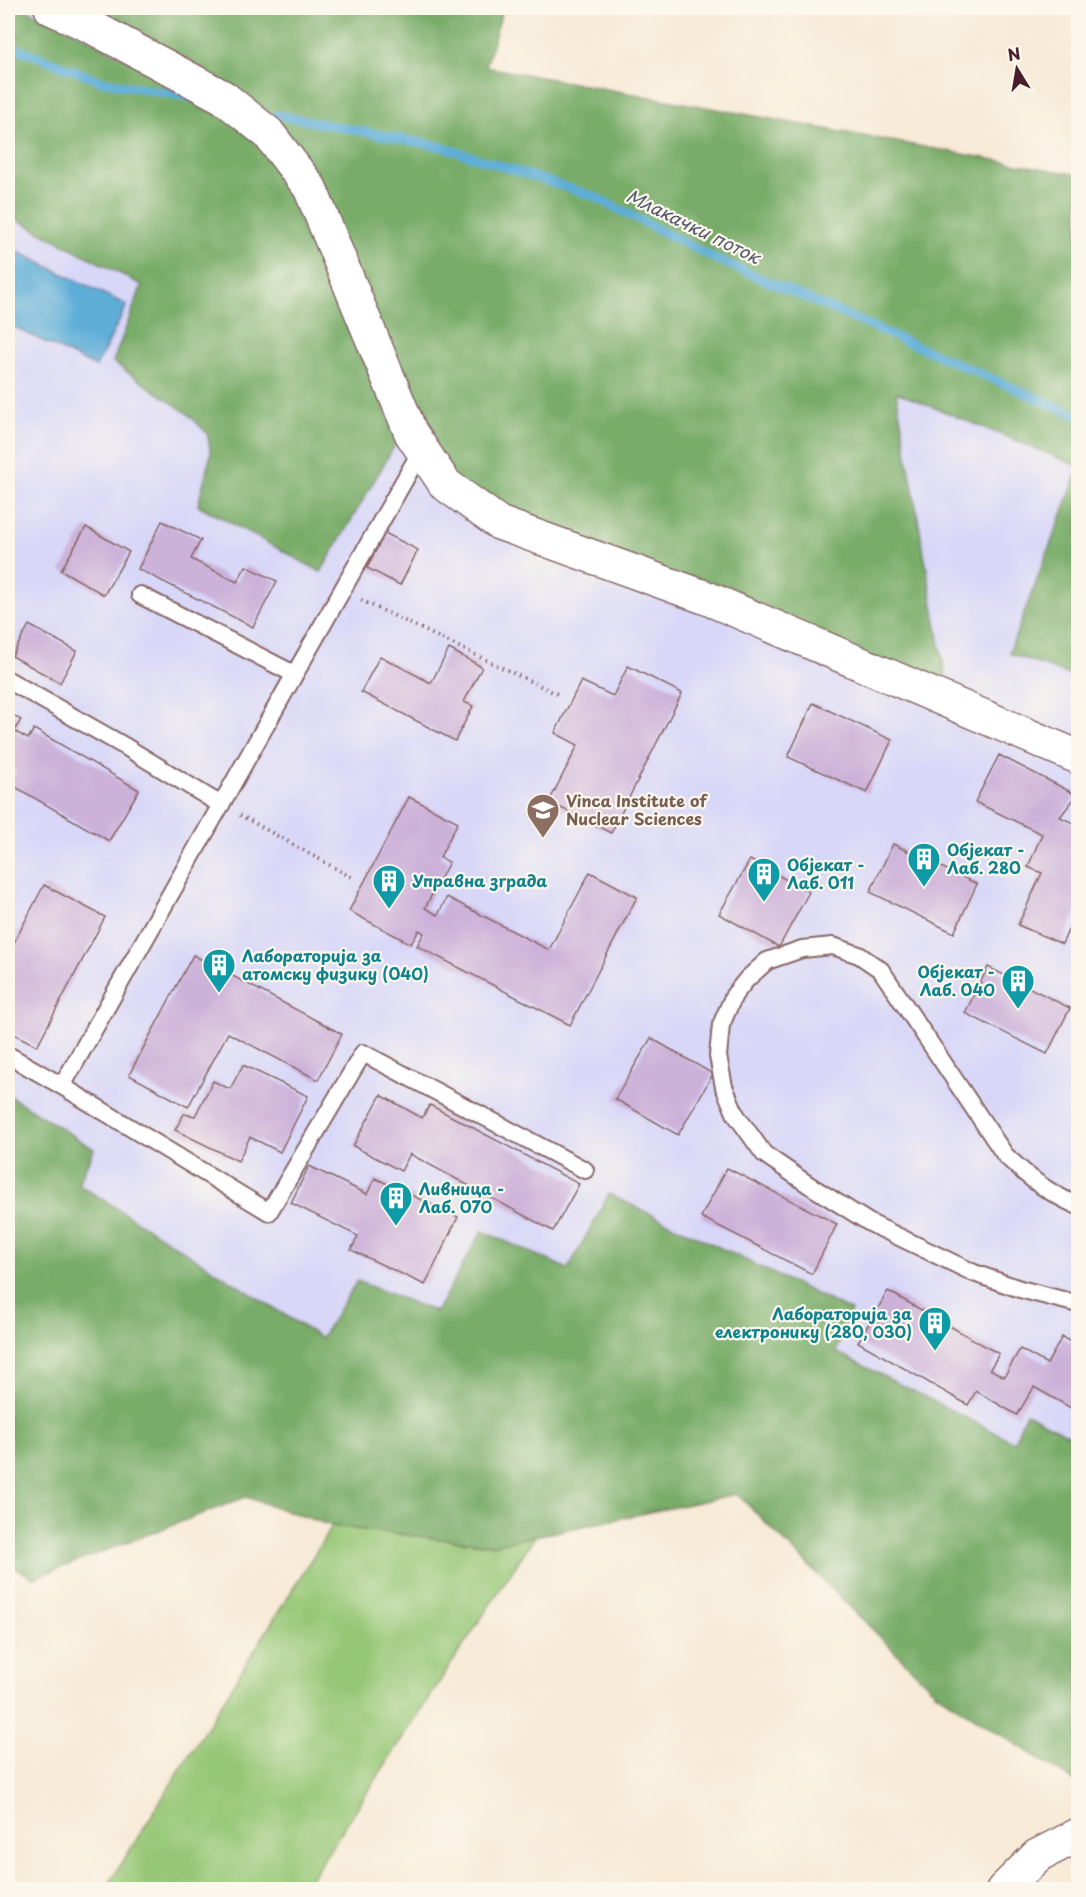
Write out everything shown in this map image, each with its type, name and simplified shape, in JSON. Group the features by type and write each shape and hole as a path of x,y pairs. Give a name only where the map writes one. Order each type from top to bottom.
{"street":[{"path":"51,8 90,26 223,97 268,133 310,188 411,434 445,484 499,524 707,598 1078,758"},
{"path":"1003,1890 1037,1856 1078,1835"}],"lane":[{"path":"62,1086 422,449"},
{"path":"140,595 294,674"},
{"path":"8,680 126,747 220,805"},
{"path":"1078,1206 1054,1195 1028,1177 1005,1155 881,970 859,955 833,946 802,949 767,961 747,979 734,995 721,1025 718,1056 724,1087 736,1115 764,1154 809,1185 880,1228 974,1273 1020,1289 1078,1304"},
{"path":"8,1056 62,1086 270,1212 363,1053 585,1170"}],"path":[{"path":"342,590 557,694"},
{"path":"220,805 353,878"}],"shaded area":[{"name":"Vinca Institute of Nuclear Sciences","path":"8,8 503,8 483,77 1078,185 1078,1784 935,1692 737,1494 492,1545 332,1526 246,1497 34,1578 8,1564"}],"green space":[{"path":"8,8 23,8 75,32 208,103 254,140 295,194 398,440 321,572 198,505 211,453 207,433 188,414 113,362 142,285 8,215"},
{"path":"71,8 503,8 486,67 1078,175 1078,466 896,392 948,691 501,513 447,474 312,178"},
{"path":"1078,472 1078,678 1009,653"},
{"path":"8,1095 94,1149 78,1184 321,1338 357,1281 436,1312 482,1231 568,1269 609,1194 851,1311 836,1352 1014,1442 1026,1413 1078,1440 1078,1784 935,1692 737,1494 492,1545 332,1526 246,1497 34,1578 8,1564"},
{"path":"332,1526 492,1545 535,1536 304,1889 105,1890"}],"water":[{"path":"8,247 127,305 96,367 8,324"}],"building":[{"path":"162,521 201,540 191,559 237,582 246,566 277,581 253,627 138,569"},
{"path":"86,527 129,552 104,595 61,570"},
{"path":"385,533 418,550 400,585 367,568"},
{"path":"29,625 77,651 60,683 12,656"},
{"path":"449,649 482,667 464,702 473,706 455,741 361,692 380,656 431,683"},
{"path":"628,666 682,693 611,833 549,802 578,745 555,733 581,681 613,696"},
{"path":"813,703 892,740 867,793 788,757"},
{"path":"8,712 21,720 14,731 28,739 34,729 139,790 109,841 10,784 16,772 8,767"},
{"path":"999,755 1077,795 1060,817 1078,825 1078,908 1062,944 1018,925 1042,873 1028,867 1042,834 975,802"},
{"name":"Управна зграда","path":"409,797 458,822 440,857 449,862 425,908 438,915 447,897 549,950 590,872 637,897 570,1025 417,946 424,933 419,930 411,944 349,911"},
{"name":"Објекат - Лаб. 280","path":"893,844 977,884 954,933 870,892"},
{"name":"Објекат - Лаб. 011","path":"750,860 809,892 779,947 719,914"},
{"path":"44,885 105,917 37,1046 8,1031 8,954"},
{"name":"Лабораторија за атомску физику (040)","path":"193,955 342,1034 318,1080 228,1033 188,1107 129,1075"},
{"name":"Објекат - Лаб. 040","path":"988,967 1070,1008 1047,1054 965,1013"},
{"path":"651,1038 713,1074 678,1135 615,1099"},
{"path":"243,1065 308,1096 280,1152 250,1137 238,1161 175,1130 184,1114 195,1116 213,1081 230,1089"},
{"path":"381,1095 422,1118 430,1105 579,1184 553,1231 410,1154 401,1171 353,1146"},
{"name":"Ливница - Лаб. 070","path":"309,1166 367,1194 375,1178 458,1217 425,1285 351,1250 358,1236 291,1203"},
{"path":"727,1168 837,1224 812,1274 701,1217"},
{"name":"Лабораторија за електронику (280, 030)","path":"888,1291 999,1354 990,1369 1004,1377 1020,1349 1047,1364 1062,1337 1078,1346 1078,1412 1034,1387 1017,1415 976,1391 968,1405 858,1342"}],"waterway":[{"name":"Млакачки поток","path":"8,45 101,81 193,98"},
{"name":"Млакачки поток","path":"277,115 443,147 593,196 714,258 1078,416"}],"place":[{"name":"Vinca Institute of Nuclear Sciences","path":"543,839"},
{"name":"Објекат - Лаб. 280","path":"924,888"},
{"name":"Објекат - Лаб. 011","path":"764,903"},
{"name":"Управна зграда","path":"389,910"},
{"name":"Лабораторија за атомску физику (040)","path":"219,994"},
{"name":"Објекат - Лаб. 040","path":"1018,1010"},
{"name":"Ливница - Лаб. 070","path":"396,1227"},
{"name":"Лабораторија за електронику (280, 030)","path":"935,1352"}]}
